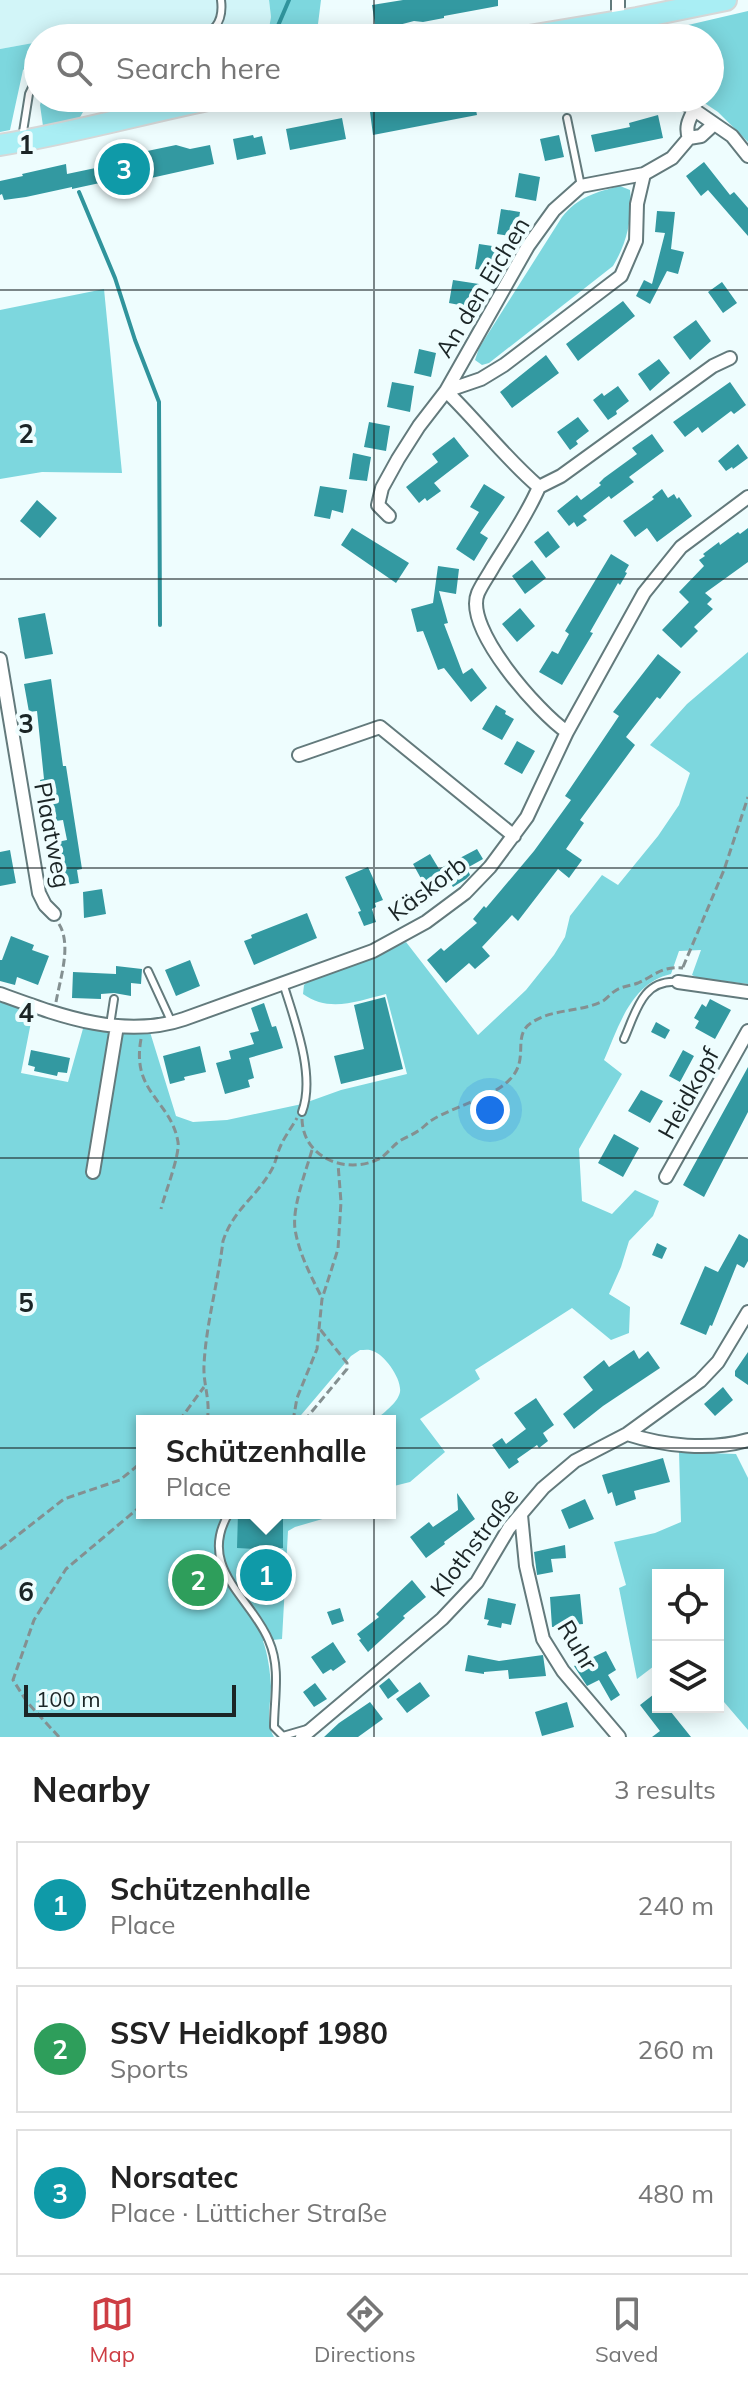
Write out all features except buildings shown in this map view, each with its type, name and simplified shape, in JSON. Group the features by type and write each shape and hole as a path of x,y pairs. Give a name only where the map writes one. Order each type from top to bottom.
{"main road":[{"path":"640,24 726,0"},
{"path":"0,145 152,112"}],"street":[{"path":"618,0 632,24"},
{"path":"689,138 687,123 693,112"},
{"path":"697,112 732,136 748,156"},
{"path":"581,186 644,174 672,158 689,138 701,136 714,124"},
{"name":"An den Eichen","path":"446,391 481,379 504,365 621,276 636,241 637,204 644,174"},
{"name":"An den Eichen","path":"389,516 378,505 382,488 419,426 446,391 528,246 554,210 581,186"},
{"path":"567,732 549,720 532,702 490,645 478,623 476,596 539,487 561,476 713,366 730,358"},
{"name":"An den Eichen","path":"446,391 477,420 514,466 539,487"},
{"name":"Käskorb","path":"0,994 53,1013 114,1026 145,1028 172,1023 373,951 426,922 465,893 490,867 527,817 567,732 644,593 659,573 681,547 748,497"},
{"name":"Plaatweg","path":"0,659 39,893 54,914"},
{"path":"299,755 380,727 514,836"},
{"path":"678,982 748,992"},
{"path":"93,1172 114,1026"},
{"name":"Heidkopf","path":"666,1177 748,1031"},
{"name":"Klothstraße","path":"302,1737 442,1619 477,1582 509,1528 543,1488 575,1461 627,1434 700,1381 718,1362 748,1312"},
{"path":"627,1434 649,1441 696,1445 731,1445 748,1440"},
{"name":"Ruhr","path":"521,1515 526,1566 543,1639 563,1671 619,1737"}],"lane":[{"path":"218,24 223,13 221,0"},
{"path":"21,141 26,112"},
{"path":"567,118 581,186"},
{"path":"148,971 172,1023"},
{"path":"624,1039 643,997 654,985 665,981 678,982"},
{"path":"283,983 295,1022 306,1079 302,1112"},
{"path":"114,999 114,1026"},
{"path":"225,1519 219,1540 220,1558 228,1580 269,1641 275,1664 274,1727 283,1736 314,1727"}],"path":[{"path":"302,1112 302,1125 312,1150 324,1159 338,1164 380,1159 433,1119 511,1080 522,1064 520,1039 527,1025 539,1018 602,1002 618,989 638,983 669,967 683,968 724,870 748,797"},
{"name":"Plaatweg","path":"53,1013 65,942 64,931 54,914"},
{"path":"141,1039 138,1056 140,1070 147,1087 172,1124 178,1141 176,1160 161,1209"},
{"path":"207,1415 204,1365 228,1225 273,1168 281,1146 302,1112"},
{"path":"312,1150 299,1194 294,1226 304,1261 322,1299"},
{"path":"294,1415 297,1398 317,1349 322,1299 338,1249 341,1202 338,1164"},
{"path":"309,1415 347,1369 347,1363 319,1328"},
{"path":"183,1415 204,1387"},
{"path":"0,1549 64,1499 120,1480 136,1467"},
{"path":"59,1737 27,1702 13,1680 25,1642 34,1620 66,1569 136,1510"}],"shaded area":[{"path":"0,0 269,0 270,24 24,24 24,45 0,49"},
{"path":"269,0 321,0 318,24 270,24"},
{"path":"748,11 748,142 718,112 724,112 724,24 692,24"},
{"path":"24,45 24,69 10,130 0,132 0,49"},
{"path":"41,112 83,112 79,119 43,126"},
{"path":"620,186 630,190 631,210 625,239 613,266 489,363 482,365 475,360 479,348 562,217 588,196"},
{"path":"104,289 122,473 42,472 0,479 0,310"},
{"path":"748,652 748,984 698,978 692,975 701,950 679,951 671,974 657,979 636,996 621,1020 604,1060 622,1074 579,1149 582,1201 612,1214 635,1190 659,1201 653,1216 629,1241 609,1294 630,1307 629,1333 611,1340 572,1308 475,1370 480,1379 420,1419 445,1452 410,1482 396,1486 396,1415 381,1415 396,1400 400,1387 396,1374 387,1362 371,1350 360,1350 351,1356 301,1415 136,1415 136,1519 322,1519 288,1531 282,1639 263,1641 270,1675 269,1719 274,1737 0,1737 0,1000 33,1012 21,1073 68,1082 84,1025 150,1032 176,1116 193,1122 227,1120 302,1104 341,1090 407,1074 386,994 344,1004 323,1003 303,994 304,985 311,978 406,942 478,1035 526,990 554,955 565,937 570,916 602,875 618,885 679,805 690,773 650,745 687,704"},
{"path":"679,1452 736,1454 748,1478 748,1730 724,1702 724,1569 652,1569 652,1668 637,1679 619,1588 626,1585 614,1542 655,1533 681,1522"}],"waterway":[{"path":"279,24 289,0"},
{"path":"79,192 115,278 159,402 160,625"}],"place":[{"name":"Norsatec","path":"124,169"},
{"name":"Schützenhalle","path":"266,1575"},
{"name":"SSV Heidkopf 1980","path":"198,1580"}]}
